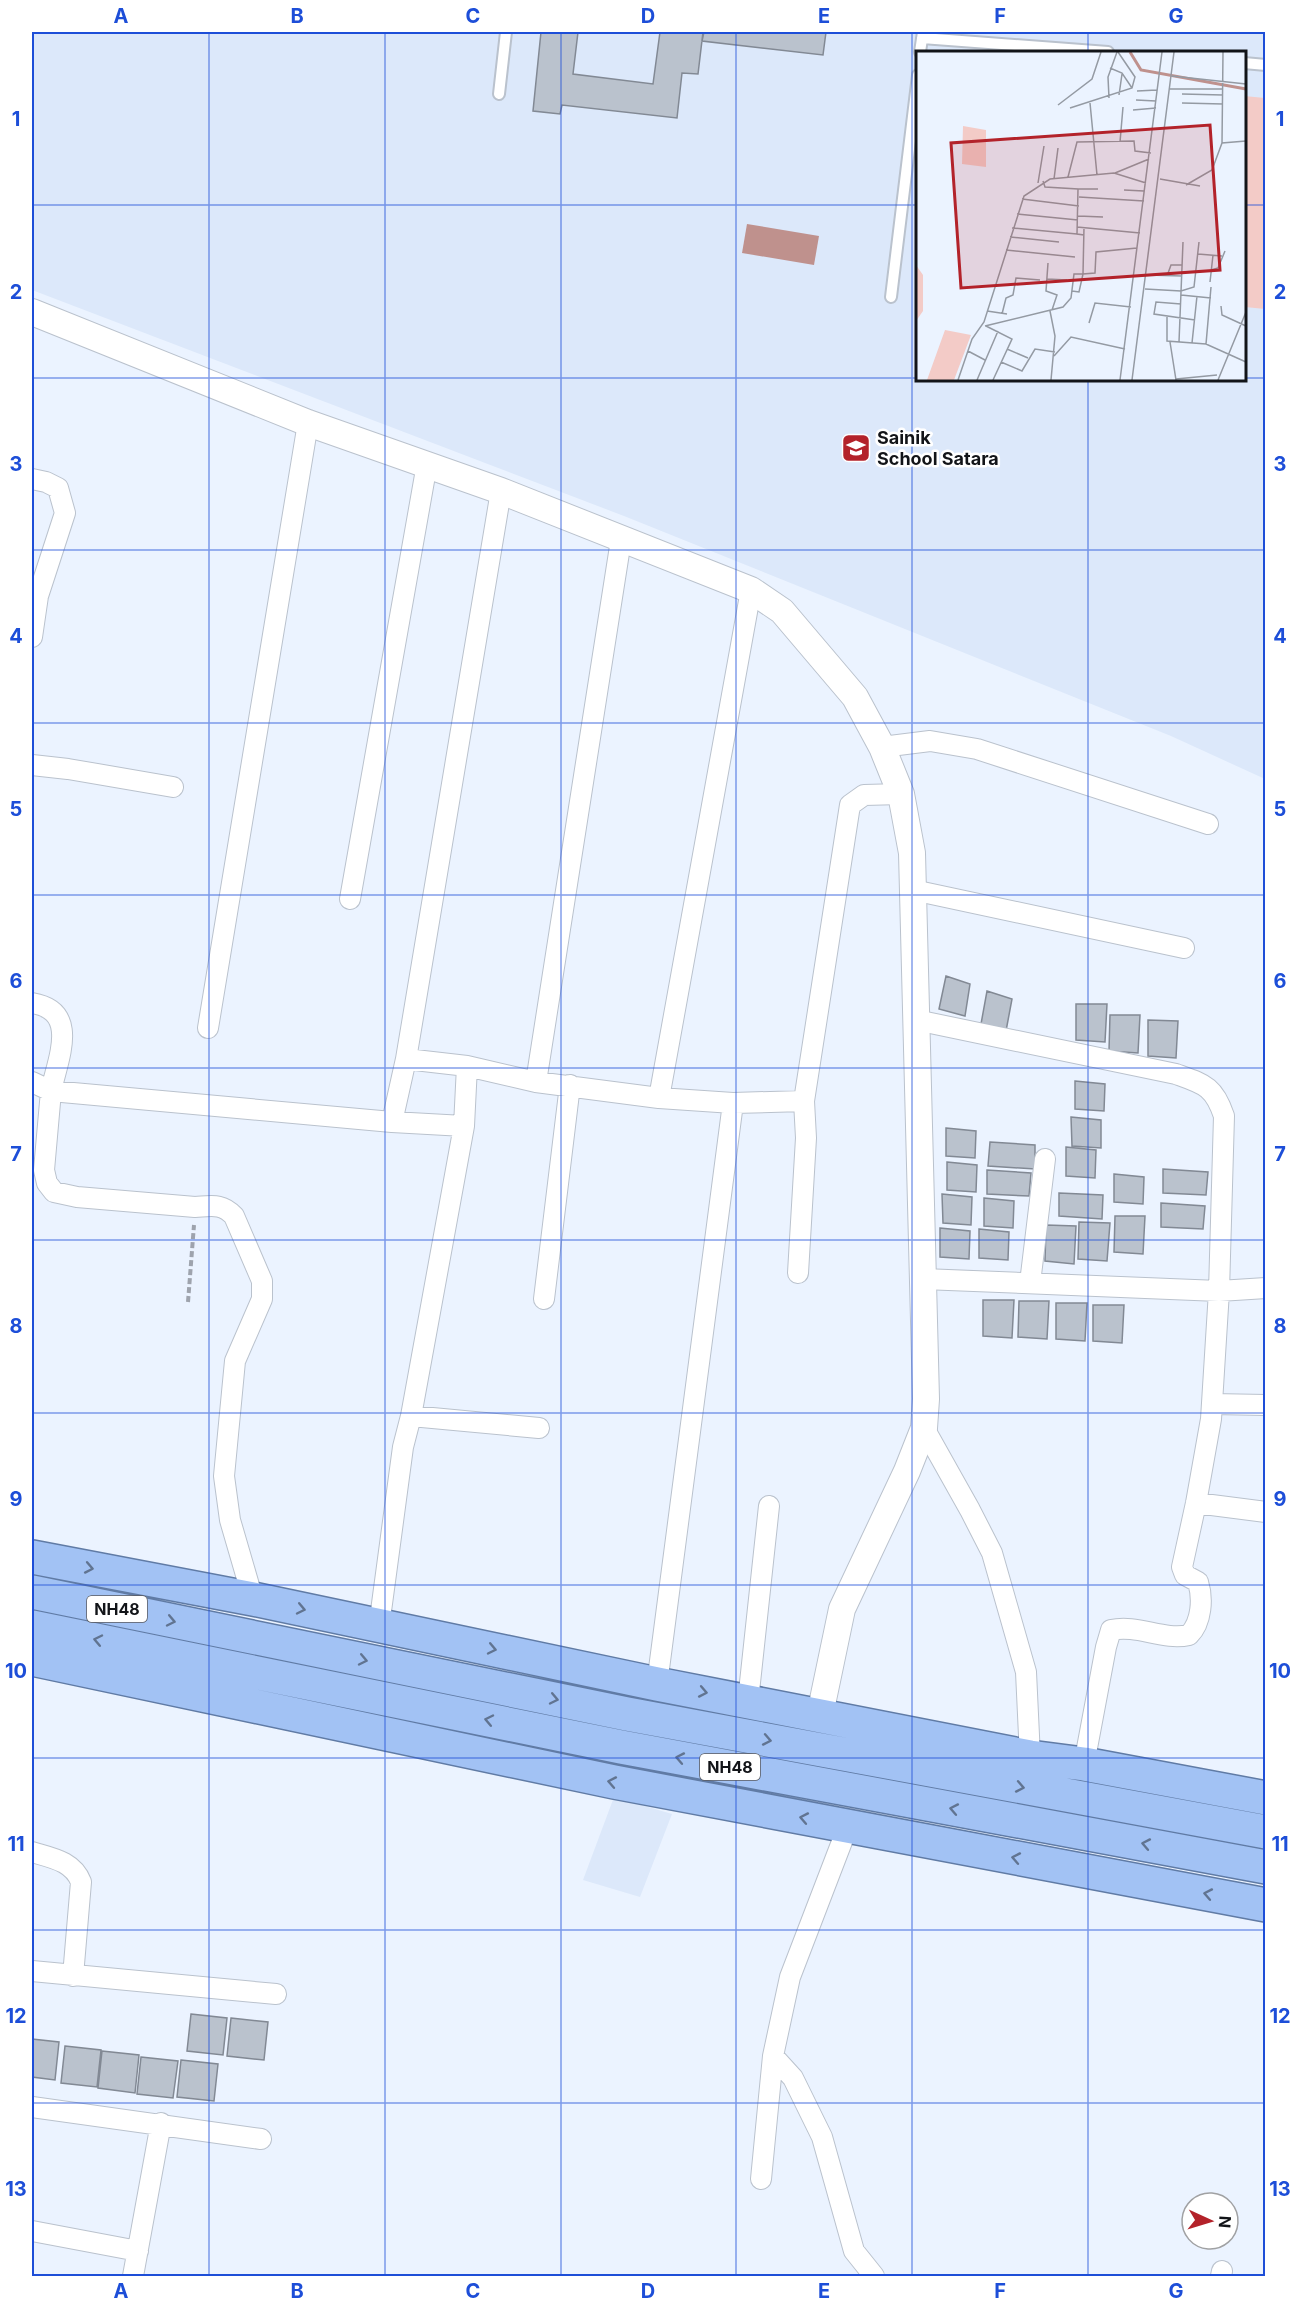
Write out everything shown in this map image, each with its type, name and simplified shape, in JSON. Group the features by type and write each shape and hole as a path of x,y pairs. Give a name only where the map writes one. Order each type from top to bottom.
{"highway":[{"path":"32,1557 253,1599 657,1684 1030,1756 1266,1798"},
{"name":"NH48","path":"32,1592 627,1714 1266,1832"},
{"name":"NH48","path":"32,1627 621,1747 1266,1867"},
{"path":"32,1659 614,1782 1266,1905"}],"street":[{"path":"32,312 308,423 501,491 751,590 782,611 855,697 882,747 901,794 912,852 926,1399 924,1428 907,1472 842,1609 820,1714"},
{"path":"208,1028 308,423"},
{"path":"350,899 427,464"},
{"path":"32,479 58,488 65,513 38,596 32,637"},
{"path":"392,1122 406,1059 501,491"},
{"path":"536,1082 621,540"},
{"path":"659,1098 751,590"},
{"path":"882,747 930,741 977,749 1208,824"},
{"path":"32,765 173,787"},
{"path":"798,1273 806,1138 804,1101 850,806 864,795 901,794"},
{"path":"913,890 1184,948"},
{"path":"32,1003 52,1010 59,1018 63,1035 51,1091 44,1170 47,1183 54,1192 77,1197 227,1208 234,1216 262,1281 262,1299 235,1360 224,1476 230,1520 253,1599"},
{"path":"916,1020 1176,1074 1206,1085 1218,1098 1224,1116 1219,1291 1212,1404 1196,1503 1182,1567 1185,1575 1198,1582 1201,1592 1198,1623 1190,1635 1179,1638 1125,1627 1111,1630 1084,1764"},
{"path":"406,1059 467,1066 536,1082 659,1098 733,1103 804,1101"},
{"path":"379,1626 403,1447 411,1416 464,1126 467,1066"},
{"path":"32,1082 51,1091 392,1122 464,1126"},
{"path":"544,1299 570,1085"},
{"path":"657,1684 733,1103"},
{"path":"1030,1283 1045,1159"},
{"path":"923,1278 1219,1291 1266,1288"},
{"path":"1212,1404 1266,1405"},
{"path":"411,1416 539,1428"},
{"path":"924,1428 992,1553 1026,1672 1030,1756"},
{"path":"1196,1503 1266,1512"},
{"path":"748,1701 770,1506"},
{"path":"761,2178 773,2056 790,1977 848,1826"},
{"path":"32,1852 65,1862 77,1872 81,1882 73,1976"},
{"path":"32,1971 276,1994"},
{"path":"773,2056 793,2078 822,2137 854,2251 874,2277"},
{"path":"32,2108 161,2123 261,2139"},
{"path":"133,2277 161,2123"},
{"path":"32,2231 138,2251"}],"lane":[{"path":"499,94 506,32"},
{"path":"920,51 922,35 1097,51"},
{"path":"1246,63 1266,65"},
{"path":"891,297 916,91"}],"path":[{"path":"188,1302 195,1207"}],"shaded area":[{"name":"Sainik School Satara","path":"32,32 1265,32 1265,779 1171,736 624,516 32,290"},
{"path":"1246,96 1265,98 1265,309 1246,307"},
{"path":"747,224 819,236 814,265 742,253"},
{"path":"614,1797 672,1814 640,1897 583,1880"}],"building":[{"path":"541,32 578,32 573,74 653,84 660,32 703,32 698,74 682,73 677,118 562,105 560,114 533,111"},
{"path":"704,32 826,32 823,55 702,41"},
{"path":"946,976 970,984 965,1016 939,1009"},
{"path":"987,991 1012,999 1006,1031 981,1024"},
{"path":"1076,1004 1107,1004 1105,1042 1076,1040"},
{"path":"1110,1015 1140,1015 1138,1053 1109,1051"},
{"path":"1148,1020 1178,1021 1176,1058 1148,1056"},
{"path":"1075,1081 1105,1084 1104,1111 1075,1109"},
{"path":"1071,1117 1101,1120 1101,1148 1072,1146"},
{"path":"946,1128 976,1131 975,1158 946,1156"},
{"path":"990,1142 1035,1145 1035,1169 988,1166"},
{"path":"1066,1147 1096,1150 1095,1178 1066,1176"},
{"path":"947,1162 977,1165 976,1192 947,1190"},
{"path":"1163,1169 1208,1172 1206,1195 1163,1193"},
{"path":"987,1170 1031,1173 1029,1196 987,1194"},
{"path":"1114,1174 1144,1177 1143,1204 1114,1202"},
{"path":"1059,1193 1103,1195 1102,1219 1059,1216"},
{"path":"942,1194 972,1197 971,1225 943,1223"},
{"path":"984,1198 1014,1201 1013,1228 984,1226"},
{"path":"1161,1203 1205,1206 1203,1229 1161,1227"},
{"path":"1115,1216 1145,1216 1143,1254 1114,1252"},
{"path":"1079,1222 1110,1223 1107,1261 1078,1259"},
{"path":"1046,1225 1076,1226 1074,1264 1045,1261"},
{"path":"940,1228 970,1231 969,1259 940,1257"},
{"path":"979,1229 1009,1232 1008,1260 979,1258"},
{"path":"983,1300 1014,1300 1012,1338 983,1336"},
{"path":"1019,1301 1049,1301 1047,1339 1018,1337"},
{"path":"1056,1303 1087,1303 1085,1341 1056,1339"},
{"path":"1093,1305 1124,1305 1122,1343 1093,1341"},
{"path":"191,2014 227,2018 223,2055 187,2051"},
{"path":"231,2018 268,2022 264,2060 227,2056"},
{"path":"32,2039 59,2042 55,2080 32,2077"},
{"path":"65,2046 101,2050 97,2087 61,2083"},
{"path":"102,2051 139,2055 135,2093 98,2088"},
{"path":"141,2057 178,2061 173,2098 137,2094"},
{"path":"181,2060 218,2064 214,2101 177,2097"}],"place":[{"name":"Sainik School Satara","path":"856,448"}]}
